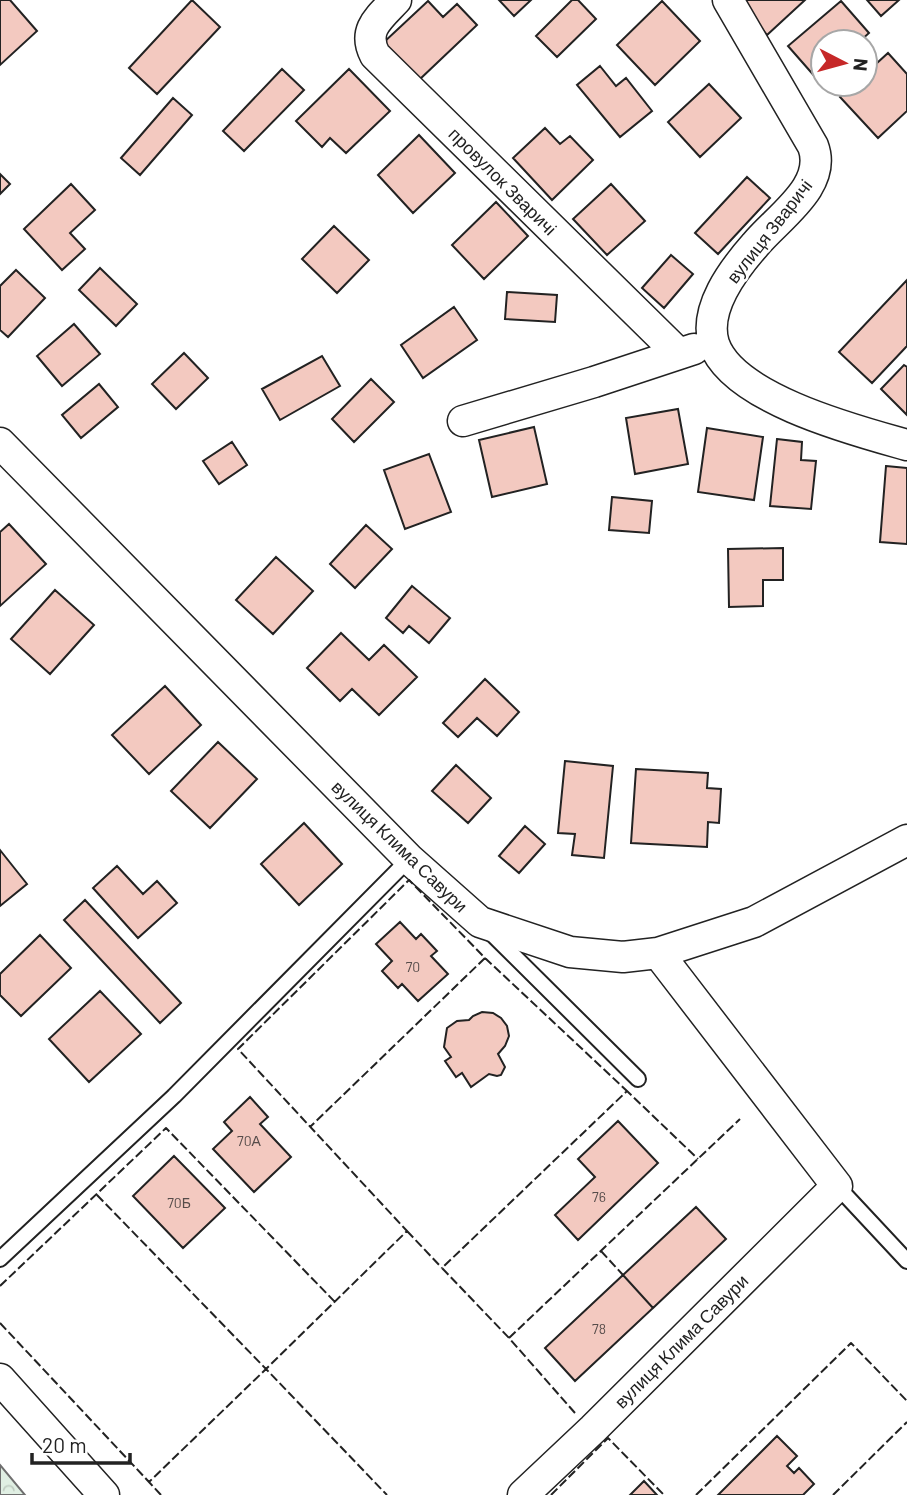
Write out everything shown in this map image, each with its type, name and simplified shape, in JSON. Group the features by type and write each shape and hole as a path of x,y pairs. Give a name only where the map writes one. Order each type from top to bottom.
{"street":[{"name":"провулок Зваричі","path":"396,0 377,20 370,32 369,44 375,55 678,353"},
{"name":"вулиця Зваричі","path":"715,345 712,327 715,307 726,284 754,246 804,193 812,180 818,159 728,0"},
{"path":"463,421 594,382 678,353 715,345 733,370 779,402 850,430 907,445"},
{"name":"вулиця Клима Савури","path":"0,443 410,859 480,922 570,952 623,957 658,953 754,922 907,840"},
{"path":"658,953 837,1186"},
{"name":"вулиця Клима Савури","path":"523,1495 837,1186"},
{"path":"0,1379 104,1495"}],"lane":[{"path":"0,1259 174,1096 410,859"},
{"path":"480,922 638,1079"},
{"path":"837,1186 907,1261"}],"green space":[{"path":"0,1465 25,1495 0,1495"}],"building":[{"path":"0,0 10,0 37,31 0,65"},
{"path":"192,0 220,27 157,94 129,68"},
{"path":"499,0 531,0 514,16"},
{"path":"572,0 578,0 596,19 557,57 536,36"},
{"path":"747,0 805,0 767,35 741,5"},
{"path":"867,0 899,0 881,16"},
{"path":"428,1 443,17 457,4 477,25 419,80 383,43"},
{"path":"662,1 700,41 655,85 617,45"},
{"path":"841,1 865,28 809,28"},
{"path":"809,28 809,70 788,46"},
{"path":"888,53 907,74 907,111 878,138 841,98 879,98 879,61"},
{"path":"600,66 616,86 626,78 652,111 620,137 577,85"},
{"path":"282,69 304,90 244,151 223,131"},
{"path":"349,69 390,111 346,153 330,138 322,147 296,121"},
{"path":"709,84 741,118 700,157 668,122"},
{"path":"173,98 192,115 140,175 121,158"},
{"path":"545,128 560,144 570,136 593,160 552,200 513,158"},
{"path":"419,135 455,173 413,213 378,175"},
{"path":"0,174 10,184 0,194"},
{"path":"747,177 770,198 718,254 695,233"},
{"path":"71,184 95,210 70,233 85,249 62,270 24,229"},
{"path":"611,184 645,221 607,255 573,219"},
{"path":"496,202 528,236 484,279 452,245"},
{"path":"334,226 369,260 337,293 302,259"},
{"path":"671,255 693,274 664,308 642,288"},
{"path":"100,268 137,304 116,326 79,290"},
{"path":"16,270 45,298 8,337 0,330 0,286"},
{"path":"907,280 907,346 872,383 839,352"},
{"path":"507,292 557,295 555,322 505,319"},
{"path":"454,307 477,340 423,378 401,345"},
{"path":"74,324 100,354 62,386 37,356"},
{"path":"184,353 208,378 176,409 152,384"},
{"path":"322,356 340,386 280,420 262,389"},
{"path":"904,365 907,367 907,415 881,389"},
{"path":"371,379 394,402 354,442 332,419"},
{"path":"99,384 118,407 81,438 62,415"},
{"path":"678,409 688,464 635,474 626,418"},
{"path":"534,427 547,484 492,497 479,440"},
{"path":"707,428 763,437 754,500 698,492"},
{"path":"777,439 802,442 801,460 816,461 811,509 770,506"},
{"path":"232,442 247,465 219,484 203,461"},
{"path":"429,454 451,512 405,529 384,470"},
{"path":"886,466 907,468 907,544 880,542"},
{"path":"612,497 652,501 649,533 609,530"},
{"path":"9,524 46,564 0,606 0,532"},
{"path":"366,525 392,549 355,588 330,564"},
{"path":"783,548 783,580 763,580 763,606 729,607 728,549"},
{"path":"276,557 313,591 273,634 236,600"},
{"path":"412,586 450,618 429,643 409,626 403,633 386,618"},
{"path":"55,590 94,625 50,674 11,639"},
{"path":"341,633 369,660 384,645 417,677 379,715 352,689 340,701 307,668"},
{"path":"485,679 519,712 497,736 477,718 458,737 443,723"},
{"path":"165,686 201,725 149,774 112,735"},
{"path":"218,742 257,779 210,828 171,791"},
{"path":"565,761 613,766 604,858 572,855 575,834 558,833"},
{"path":"456,765 491,798 468,823 432,791"},
{"path":"636,769 708,773 707,788 721,789 719,823 708,822 707,847 631,843"},
{"path":"304,823 342,864 299,905 261,864"},
{"path":"525,826 545,844 519,873 499,856"},
{"path":"0,850 27,884 0,906"},
{"path":"117,866 143,894 157,881 177,903 138,938 93,888"},
{"path":"85,900 181,1003 160,1023 64,920"},
{"path":"400,922 416,939 421,934 437,951 431,956 448,974 418,1001 402,984 398,988 382,971 392,961 376,944"},
{"path":"40,935 71,968 21,1016 0,995 0,974"},
{"path":"100,991 141,1034 89,1082 49,1039"},
{"path":"482,1012 493,1013 507,1026 509,1036 498,1054 505,1067 501,1075 489,1074 471,1087 462,1073 456,1077 445,1061 451,1057 444,1047 447,1028 457,1021 469,1020"},
{"path":"250,1097 268,1117 260,1124 291,1157 254,1192 213,1149 232,1131 224,1122"},
{"path":"618,1121 658,1163 578,1240 555,1215 595,1177 578,1159"},
{"path":"174,1156 225,1208 183,1248 133,1196"},
{"path":"696,1207 726,1239 653,1308 623,1275"},
{"path":"623,1275 653,1308 575,1381 545,1348"},
{"path":"777,1436 797,1456 787,1466 794,1473 799,1468 814,1484 803,1495 718,1495"},
{"path":"644,1481 657,1495 630,1495"}],"fence":[{"path":"97,1195 266,1369 407,1231 238,1049 409,880 485,958 310,1127"},
{"path":"485,958 627,1091"},
{"path":"575,1413 442,1268 627,1091 698,1159"},
{"path":"509,1338 740,1119"},
{"path":"0,1286 166,1128 335,1302"},
{"path":"407,1231 442,1268"},
{"path":"601,1251 623,1275"},
{"path":"0,1323 149,1482"},
{"path":"696,1495 851,1343 907,1401"},
{"path":"161,1495 149,1482 266,1369 387,1495"},
{"path":"833,1495 907,1422"},
{"path":"551,1495 608,1438 664,1495"}]}
